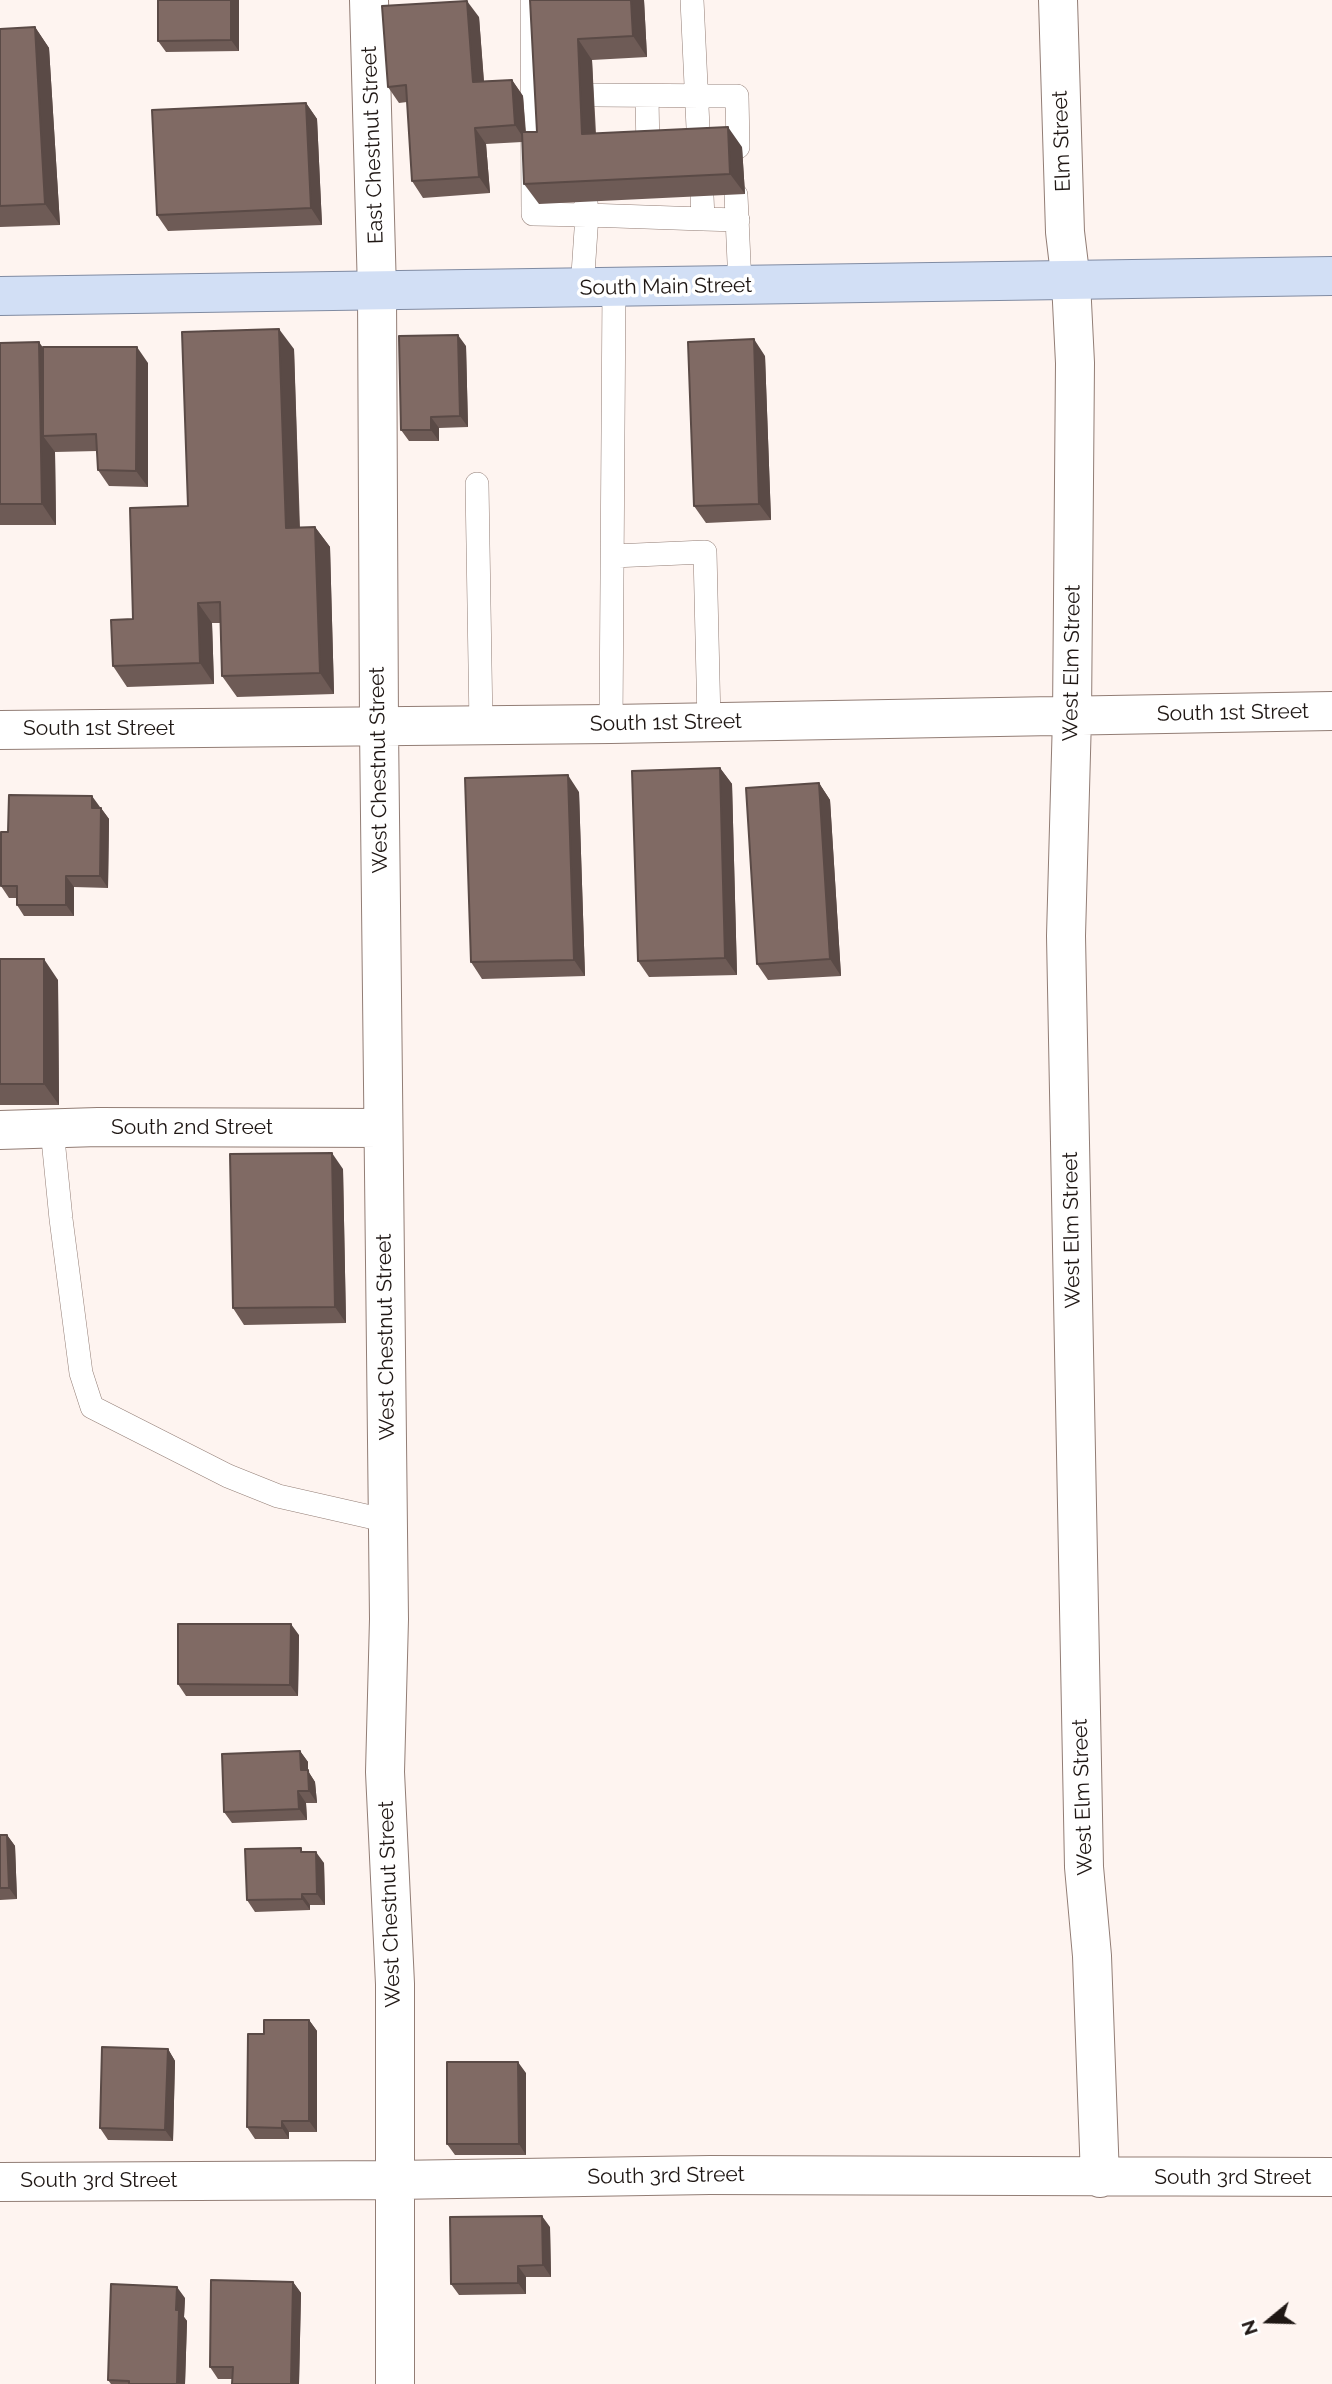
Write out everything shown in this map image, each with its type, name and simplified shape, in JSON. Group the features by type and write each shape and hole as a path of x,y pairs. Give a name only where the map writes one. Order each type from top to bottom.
{"main road":[{"name":"South Main Street","path":"0,296 1332,276"}],"street":[{"name":"East Chestnut Street","path":"369,0 377,290"},
{"name":"Elm Street","path":"1058,0 1065,232 1071,282"},
{"name":"West Elm Street","path":"1071,282 1075,363 1072,717 1066,936 1084,1853 1092,1956 1100,2178"},
{"name":"West Chestnut Street","path":"377,290 389,1619 385,1772 395,1984 395,2384"},
{"name":"South 1st Street","path":"0,730 611,724 1332,711"},
{"name":"South 2nd Street","path":"0,1130 383,1128"},
{"name":"South 3rd Street","path":"0,2182 710,2175 1332,2177"}],"lane":[{"path":"532,0 541,97 533,214 586,208 649,208 703,219 738,220"},
{"path":"692,0 699,149"},
{"path":"594,95 698,98 737,96 738,147"},
{"path":"647,97 648,152"},
{"path":"736,195 740,285"},
{"path":"702,196 703,219"},
{"path":"586,208 598,287 613,556 611,724"},
{"path":"477,484 481,725"},
{"path":"613,556 705,552 709,722"},
{"path":"52,1129 81,1373 92,1407 228,1476 278,1496 388,1521"}],"building":[{"path":"158,0 231,0 231,40 158,41"},
{"path":"530,0 631,0 633,36 578,39 582,134 728,127 730,174 524,184 522,132 537,132"},
{"path":"467,1 473,82 512,80 515,125 475,128 479,177 412,181 406,85 388,87 382,6"},
{"path":"35,27 45,204 0,206 0,29"},
{"path":"306,103 311,208 157,215 152,110"},
{"path":"279,329 286,528 315,527 320,673 222,676 220,602 198,603 200,663 113,666 111,620 133,619 130,508 188,506 182,332"},
{"path":"458,335 460,416 431,417 431,430 401,430 399,336"},
{"path":"754,339 759,504 694,506 688,342"},
{"path":"39,342 42,504 0,504 0,343"},
{"path":"43,347 137,347 136,471 98,470 96,434 43,436"},
{"path":"720,768 725,958 638,961 632,771"},
{"path":"568,775 574,960 471,962 465,778"},
{"path":"819,783 830,959 757,964 746,788"},
{"path":"9,795 92,796 92,808 101,808 100,876 66,876 66,905 17,905 17,886 1,886 1,832 8,832"},
{"path":"0,959 44,959 44,1084 0,1084"},
{"path":"332,1153 335,1307 233,1308 230,1154"},
{"path":"178,1624 291,1624 290,1685 178,1684"},
{"path":"300,1751 301,1770 308,1770 309,1791 298,1791 299,1809 224,1812 222,1754"},
{"path":"0,1835 7,1835 9,1888 0,1888"},
{"path":"301,1848 301,1852 316,1852 317,1894 302,1894 302,1899 247,1900 245,1849"},
{"path":"264,2020 309,2020 309,2121 282,2121 282,2128 247,2127 248,2034 264,2034"},
{"path":"102,2047 168,2049 165,2130 100,2128"},
{"path":"447,2062 518,2062 519,2144 447,2144"},
{"path":"542,2216 543,2265 518,2266 518,2283 451,2284 450,2217"},
{"path":"211,2280 293,2282 291,2384 232,2384 233,2367 210,2367"},
{"path":"111,2284 177,2287 177,2384 129,2384 129,2381 108,2380"}]}
